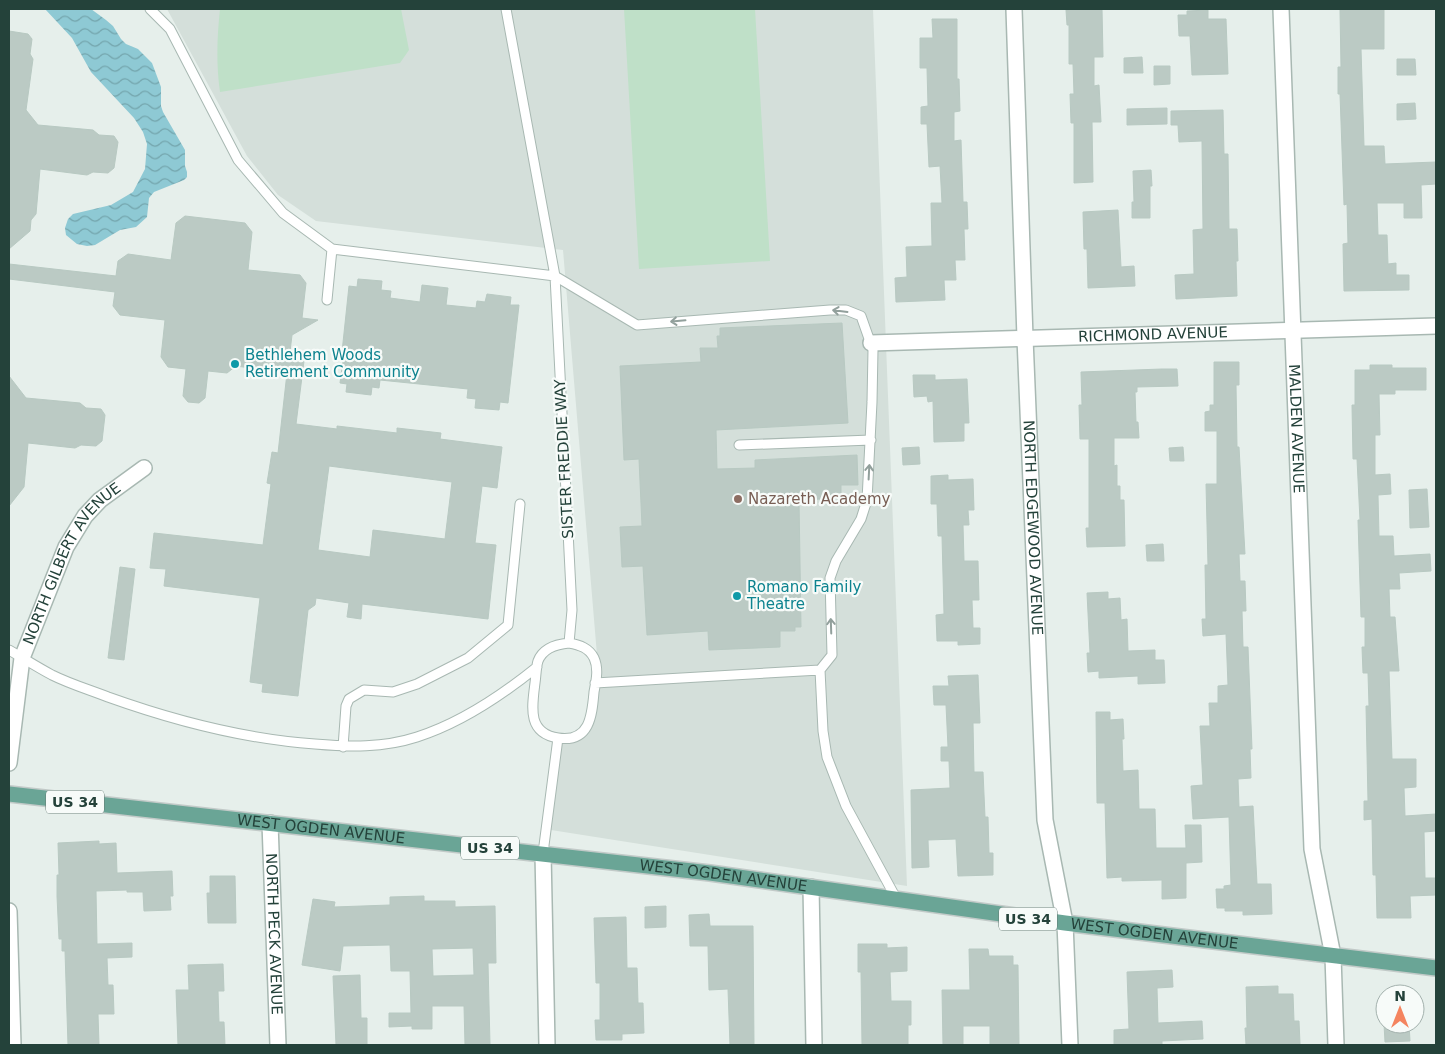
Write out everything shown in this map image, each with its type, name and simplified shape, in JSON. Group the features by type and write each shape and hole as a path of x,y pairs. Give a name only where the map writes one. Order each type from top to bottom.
{"main road":[{"name":"WEST OGDEN AVENUE","path":"9,794 543,854 811,887 1065,924 1436,968"}],"street":[{"name":"NORTH EDGEWOOD AVENUE","path":"1014,9 1025,338 1045,820 1065,924 1070,1045"},
{"name":"MALDEN AVENUE","path":"1281,9 1312,849 1332,956 1336,1045"},
{"name":"RICHMOND AVENUE","path":"871,343 1436,326"},
{"name":"NORTH GILBERT AVENUE","path":"9,763 22,658 66,547 79,524 100,500 144,468"},
{"name":"NORTH PECK AVENUE","path":"270,824 278,1045"},
{"path":"543,854 547,1045"},
{"path":"811,887 814,1045"},
{"path":"9,911 13,1045"}],"lane":[{"path":"150,9 170,29 238,160 282,213 332,249 555,276 637,325 821,310 846,310 861,316 873,350 871,440 867,500 861,519 836,561 830,578 832,655 820,670 822,731 827,757 846,806 897,900"},
{"name":"SISTER FREDDIE WAY","path":"507,11 555,276 572,610 570,643"},
{"path":"327,300 332,249"},
{"path":"739,445 871,440"},
{"path":"343,747 346,706 349,699 364,690 393,692 416,684 468,658 508,625 520,504"},
{"path":"570,643 581,645 594,658 597,669 591,719 586,728 579,734 558,738 537,727 533,719 532,710 537,667 538,661 550,648 559,644 570,643"},
{"path":"9,650 69,682 179,720 279,741 343,747 362,747 416,738 472,713 510,689 537,667"},
{"path":"595,683 820,670"},
{"path":"543,854 558,738"}],"shaded area":[{"name":"Nazareth Academy","path":"167,9 873,9 907,886 551,830 562,741 582,737 590,731 594,720 601,667 597,655 563,250 316,221 278,195 247,156"}],"green space":[{"path":"220,9 401,9 409,50 400,63 220,92 217,50"},
{"path":"624,9 755,9 770,261 639,269"}],"water":[{"path":"45,9 91,9 113,26 126,44 138,49 152,63 161,87 161,106 163,112 185,150 187,177 154,192 149,198 147,217 136,227 120,230 95,245 77,244 66,235 65,228 68,219 73,214 111,205 133,192 145,169 147,144 143,132 134,118 91,72 72,38"}],"building":[{"path":"1102,9 1103,57 1094,57 1094,86 1099,85 1101,122 1092,122 1093,182 1074,183 1074,123 1071,123 1070,94 1074,94 1073,64 1069,64 1069,25 1067,25 1066,10"},
{"path":"1340,9 1384,9 1384,49 1361,49 1364,146 1384,146 1385,164 1436,162 1436,184 1421,185 1422,218 1404,218 1404,203 1377,203 1378,235 1387,235 1388,264 1396,263 1396,275 1409,275 1409,290 1344,291 1343,244 1348,243 1347,204 1344,205 1340,94 1338,94 1338,67 1341,67"},
{"path":"1208,10 1208,19 1226,19 1228,74 1192,75 1190,36 1179,36 1178,15 1187,15 1187,11"},
{"path":"932,19 957,19 957,79 959,79 960,111 954,112 954,141 961,140 963,202 967,202 968,229 964,229 965,260 955,260 956,280 944,280 945,300 896,302 895,278 907,277 906,247 932,246 931,203 942,203 940,166 929,167 927,124 921,124 921,107 928,106 927,68 920,68 920,38 933,38"},
{"path":"9,31 28,34 32,39 30,54 33,59 26,110 38,125 93,130 99,135 114,136 118,142 114,168 108,173 93,172 87,175 40,169 36,214 31,220 30,231 9,249"},
{"path":"1142,57 1143,73 1124,73 1124,58"},
{"path":"1397,59 1415,59 1416,75 1397,75"},
{"path":"1154,66 1170,66 1170,84 1154,85"},
{"path":"1415,103 1416,119 1397,120 1397,104"},
{"path":"1167,108 1167,124 1127,125 1127,109"},
{"path":"1223,110 1224,154 1228,154 1229,229 1237,229 1237,296 1176,299 1175,275 1194,274 1193,230 1203,229 1202,141 1179,142 1178,125 1171,125 1171,111"},
{"path":"1151,170 1150,218 1132,218 1132,202 1134,202 1133,171"},
{"path":"1118,210 1121,267 1134,266 1135,286 1088,288 1087,249 1084,249 1083,212"},
{"name":"Bethlehem Woods Retirement Community","path":"185,216 245,223 252,232 248,270 300,275 306,283 302,318 318,320 292,335 289,360 304,361 296,424 337,429 337,426 397,433 397,428 441,433 440,439 502,447 497,488 482,486 475,543 496,545 488,619 362,604 361,619 347,617 349,603 316,598 315,605 308,610 298,696 262,692 263,684 250,682 260,598 164,586 166,569 150,568 154,533 263,545 271,484 267,483 272,452 278,453 287,373 236,366 227,373 208,371 205,398 199,403 188,402 183,396 186,369 168,367 161,357 165,320 120,315 113,306 115,292 9,279 9,264 116,276 118,261 128,254 171,260 176,223","holes":["329,466 452,482 445,539 373,530 370,557 318,550"]},
{"path":"358,279 382,281 381,290 391,291 390,298 420,302 422,285 448,288 446,305 476,308 477,301 485,302 487,294 511,297 510,305 519,305 508,403 500,402 499,410 475,408 476,399 467,398 468,389 380,380 379,388 372,387 371,395 346,392 347,384 340,383 349,286 357,287"},
{"path":"842,323 848,423 716,430 717,469 755,468 755,460 857,455 858,485 841,485 841,494 821,495 821,499 799,500 801,627 795,627 795,631 780,631 780,647 709,650 708,631 647,635 643,566 622,567 620,527 642,526 639,459 624,460 620,366 701,362 700,348 718,348 717,336 720,336 720,328"},
{"path":"1214,362 1239,362 1239,385 1236,385 1237,447 1239,447 1245,554 1239,554 1240,581 1245,581 1246,611 1242,611 1243,647 1248,647 1252,749 1250,749 1251,778 1238,779 1239,807 1253,806 1257,884 1271,884 1272,914 1243,915 1243,911 1225,911 1225,908 1217,908 1216,889 1224,889 1224,886 1231,885 1229,817 1193,819 1191,786 1203,785 1200,726 1210,726 1209,703 1218,703 1218,686 1228,685 1226,634 1203,636 1202,619 1206,619 1205,565 1208,565 1206,484 1217,484 1217,431 1205,431 1205,412 1210,411 1210,405 1214,405"},
{"path":"1370,365 1392,365 1392,368 1426,368 1426,390 1395,390 1395,394 1379,394 1380,435 1375,435 1375,475 1390,474 1391,494 1378,495 1379,536 1393,536 1394,556 1430,554 1431,571 1399,573 1400,589 1389,589 1390,617 1395,617 1399,671 1389,671 1392,759 1416,759 1416,787 1404,788 1405,816 1436,814 1436,831 1424,832 1425,878 1436,878 1436,895 1410,896 1411,918 1377,918 1376,875 1373,875 1372,819 1364,820 1364,801 1368,801 1366,706 1369,706 1368,673 1363,673 1362,647 1365,647 1365,617 1361,617 1358,520 1360,520 1357,459 1353,459 1352,405 1355,405 1355,370 1370,370"},
{"path":"1177,369 1178,386 1137,387 1137,392 1135,392 1136,422 1138,422 1139,438 1114,438 1114,466 1117,465 1117,486 1120,486 1120,500 1124,500 1125,546 1087,547 1086,528 1089,528 1089,439 1080,439 1079,405 1082,405 1081,372"},
{"path":"913,375 935,375 935,380 967,379 969,423 964,423 964,441 934,442 933,401 928,402 927,396 914,397"},
{"path":"9,376 26,398 80,403 86,408 101,409 105,415 102,441 96,446 81,445 75,448 28,443 24,487 9,506"},
{"path":"919,447 920,464 903,465 902,448"},
{"path":"1183,447 1184,461 1170,461 1169,448"},
{"path":"948,475 948,480 973,479 974,510 968,510 969,525 963,525 964,561 978,561 979,600 972,600 973,628 980,628 980,644 958,645 958,641 937,641 936,615 944,614 942,536 938,536 937,504 931,504 931,476"},
{"path":"1427,489 1429,527 1410,528 1409,490"},
{"path":"1163,544 1164,561 1147,561 1146,545"},
{"path":"120,567 135,569 124,660 108,658"},
{"path":"1108,592 1108,599 1120,598 1121,620 1127,619 1128,651 1155,650 1155,660 1164,660 1165,683 1138,684 1138,676 1099,678 1099,671 1088,672 1087,653 1090,653 1087,593"},
{"path":"978,675 980,723 973,723 974,772 983,772 985,817 988,817 989,853 993,853 993,875 958,876 956,839 928,840 929,867 912,868 911,790 950,788 949,761 941,761 941,747 948,747 946,705 934,705 933,686 949,686 948,676"},
{"path":"1096,712 1110,712 1110,720 1123,719 1123,771 1138,770 1139,809 1155,809 1156,848 1186,848 1185,825 1201,825 1202,862 1186,863 1186,898 1162,899 1162,880 1122,881 1122,877 1107,878 1105,803 1097,803"},
{"path":"99,841 99,844 116,843 117,873 172,871 173,896 170,896 171,910 144,911 143,892 127,892 127,890 96,891 97,944 132,943 132,957 107,958 108,985 113,985 114,1014 98,1014 99,1045 68,1045 65,951 62,951 62,939 59,939 57,896 57,875 59,875 58,843"},
{"path":"210,876 235,876 236,923 208,923 207,893 210,893"},
{"path":"424,896 424,901 455,901 455,907 495,906 496,963 488,963 490,1045 465,1045 464,1006 432,1006 432,1029 412,1029 412,1026 389,1027 389,1013 411,1013 410,971 391,971 390,945 343,946 340,971 302,965 313,899 335,902 334,907 390,905 390,897","holes":["473,948 474,975 433,976 432,949"]},
{"path":"666,906 666,927 645,928 645,907"},
{"path":"709,914 710,926 753,926 754,1045 730,1045 728,989 709,990 708,946 690,946 689,915"},
{"path":"626,917 627,968 637,968 638,1003 643,1003 644,1033 622,1034 622,1040 596,1040 595,1020 600,1020 600,983 596,983 594,918"},
{"path":"858,944 887,944 887,948 907,947 907,971 890,972 891,1001 911,1001 911,1025 908,1025 908,1045 862,1045 861,972 858,972"},
{"path":"969,949 988,949 989,956 1013,956 1013,965 1018,965 1019,1045 990,1045 990,1026 963,1026 963,1045 943,1045 942,990 970,990"},
{"path":"223,964 224,991 218,991 219,1022 224,1022 225,1045 178,1045 176,990 189,990 188,965"},
{"path":"1172,970 1173,987 1157,988 1158,1023 1202,1021 1203,1039 1162,1041 1162,1045 1114,1045 1114,1030 1129,1029 1127,972"},
{"path":"360,975 361,1018 367,1018 367,1045 336,1045 333,976"},
{"path":"1278,986 1278,994 1293,994 1294,1021 1299,1021 1300,1044 1246,1045 1246,987"},
{"path":"1385,1034 1410,1034 1410,1041 1385,1042"}],"place":[{"name":"Bethlehem Woods Retirement Community","path":"235,364"},
{"name":"Nazareth Academy","path":"738,499"},
{"name":"Romano Family Theatre","path":"737,596"}]}
